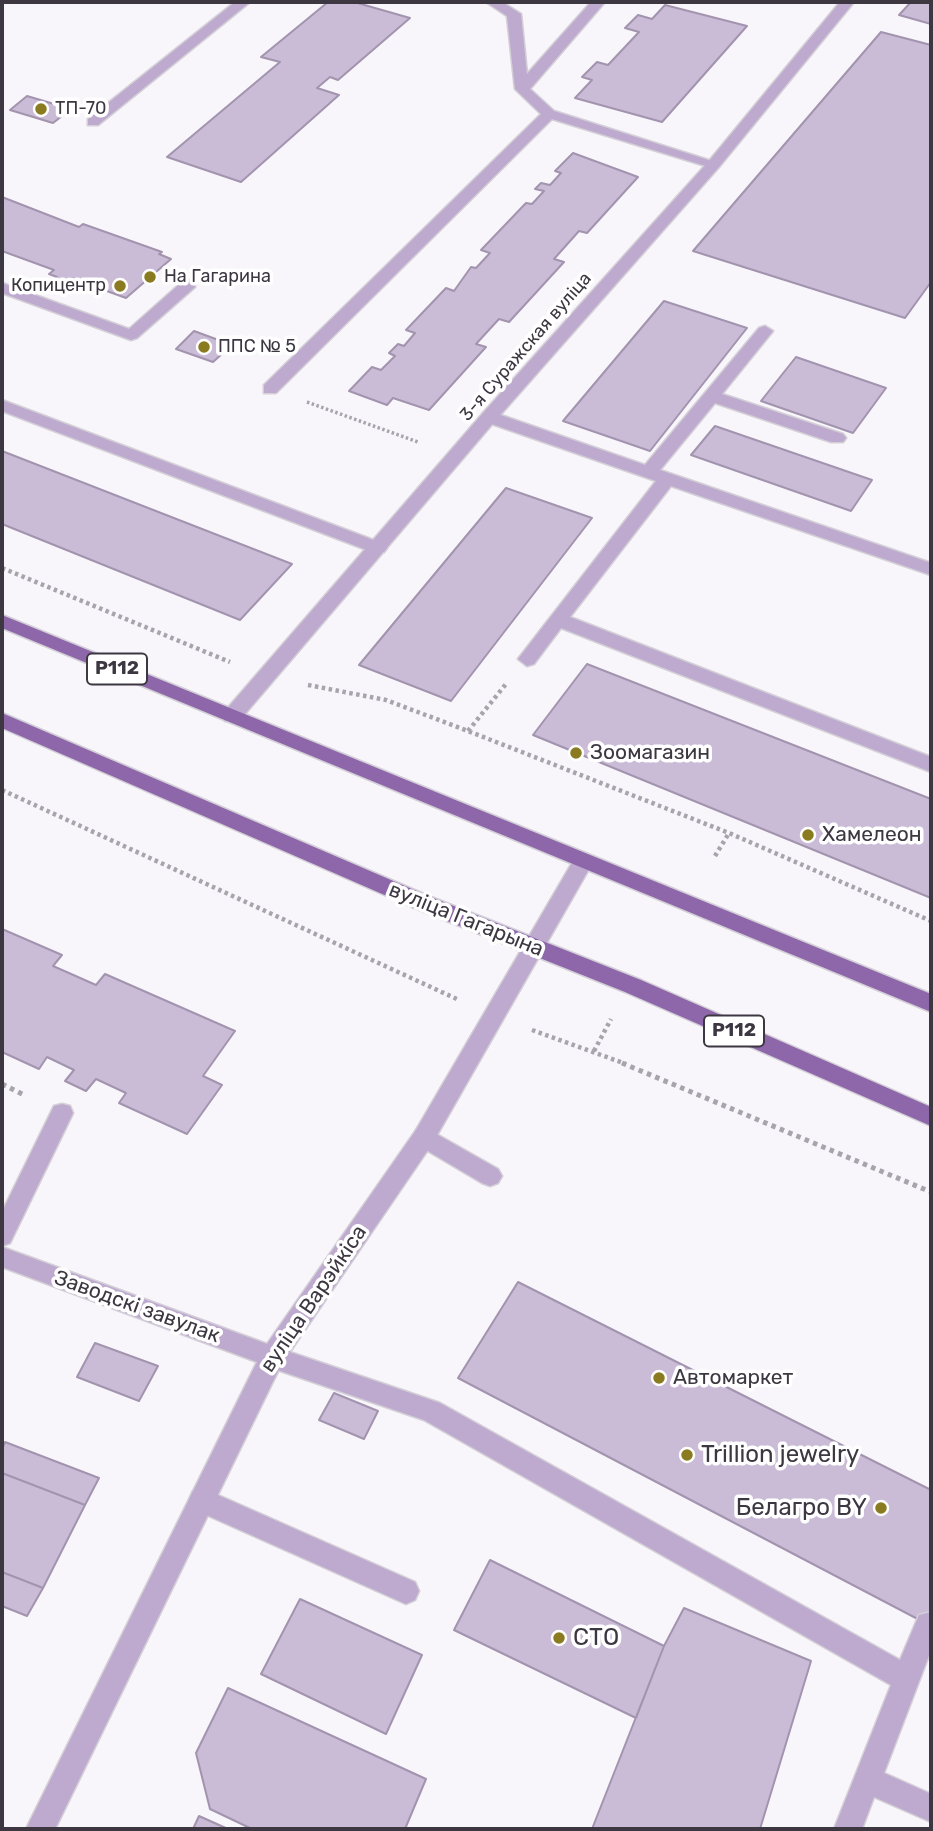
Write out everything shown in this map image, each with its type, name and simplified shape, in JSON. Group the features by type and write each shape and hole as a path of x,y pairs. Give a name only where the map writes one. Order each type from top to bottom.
{"main road":[{"name":"Р112","path":"2,621 931,1003"},
{"name":"вуліца Гагарына","path":"2,720 419,901 633,986 931,1117"}],"street":[{"path":"93,122 243,2"},
{"path":"493,2 514,14 522,89 549,114 714,164"},
{"path":"522,89 598,2"},
{"name":"3-я Суражская вуліца","path":"232,716 489,417 714,164 847,2"},
{"path":"270,389 549,114"},
{"path":"2,288 131,335 189,284"},
{"path":"649,471 765,331"},
{"path":"712,396 837,439"},
{"path":"2,405 378,548"},
{"path":"489,417 931,568"},
{"path":"527,659 668,477"},
{"path":"558,619 931,765"},
{"name":"вуліца Варэйкіса","path":"40,1829 272,1357 424,1137 496,1017 583,862"},
{"path":"2,1236 62,1113"},
{"path":"424,1137 490,1176"},
{"name":"Заводскі завулак","path":"2,1257 272,1357 431,1411 907,1679"},
{"path":"202,1500 406,1591"},
{"path":"848,1829 865,1779 928,1624"},
{"path":"865,1779 931,1808"}],"path":[{"path":"270,389 456,456"},
{"path":"2,568 265,677 386,700 468,731 729,833 931,921"},
{"path":"468,731 527,659"},
{"path":"2,790 496,1017 594,1051 931,1192"},
{"path":"715,856 729,833"},
{"path":"594,1051 611,1019"}],"building":[{"path":"328,2 354,2 410,18 338,80 330,77 317,88 339,95 241,182 167,157 280,62 261,57"},
{"path":"911,2 931,2 931,24 899,15"},
{"path":"665,5 747,26 662,122 575,98 592,80 582,77 597,62 608,65 639,32 625,28 638,15 652,19"},
{"path":"881,32 931,45 931,282 905,318 693,251"},
{"name":"ТП-70","path":"27,96 71,109 53,123 10,110"},
{"path":"573,153 638,177 587,233 579,231 554,259 564,262 509,322 499,319 476,344 486,347 429,410 393,398 387,405 349,391 372,367 381,370 395,356 389,353 398,344 404,346 415,333 406,330 446,288 454,291 471,267 476,268 490,253 481,250 526,203 532,204 544,191 535,189 541,183 550,185 561,173 555,171"},
{"path":"2,197 79,227 83,224 162,252 159,254 171,259 126,298 71,278 63,285 53,281 57,277 49,274 54,270 2,251"},
{"path":"664,301 747,328 650,451 563,421"},
{"name":"ППС № 5","path":"194,331 232,345 213,362 176,349"},
{"path":"796,357 886,388 853,433 761,401"},
{"path":"715,426 872,480 851,511 691,455"},
{"path":"2,451 292,564 240,620 2,524"},
{"path":"506,488 592,518 451,701 359,665"},
{"path":"587,664 931,799 931,898 533,735"},
{"path":"2,929 62,955 53,966 96,985 105,974 235,1031 203,1076 222,1085 187,1134 119,1103 126,1093 96,1079 86,1091 65,1081 74,1070 47,1057 39,1069 2,1052"},
{"path":"518,1282 931,1490 931,1626 458,1378"},
{"path":"95,1343 158,1366 139,1401 77,1377"},
{"path":"334,1393 378,1411 364,1439 319,1420"},
{"path":"5,1442 99,1478 85,1505 2,1473 2,1449"},
{"path":"2,1473 85,1505 43,1588 2,1572"},
{"name":"СТО","path":"490,1560 664,1646 636,1718 454,1630"},
{"path":"2,1572 43,1588 27,1616 2,1606"},
{"path":"300,1599 422,1655 386,1734 261,1674"},
{"path":"684,1608 811,1661 760,1829 592,1829 664,1646"},
{"path":"228,1688 426,1779 405,1829 252,1829 210,1809 196,1753"},
{"path":"199,1816 228,1829 193,1829"}],"place":[{"name":"ТП-70","path":"41,109"},
{"name":"На Гагарина","path":"150,277"},
{"name":"Копицентр","path":"120,286"},
{"name":"ППС № 5","path":"204,347"},
{"name":"Зоомагазин","path":"576,753"},
{"name":"Хамелеон","path":"808,835"},
{"name":"Автомаркет","path":"659,1378"},
{"name":"Trillion jewelry","path":"687,1455"},
{"name":"Белагро BY","path":"881,1508"},
{"name":"СТО","path":"559,1638"}]}
